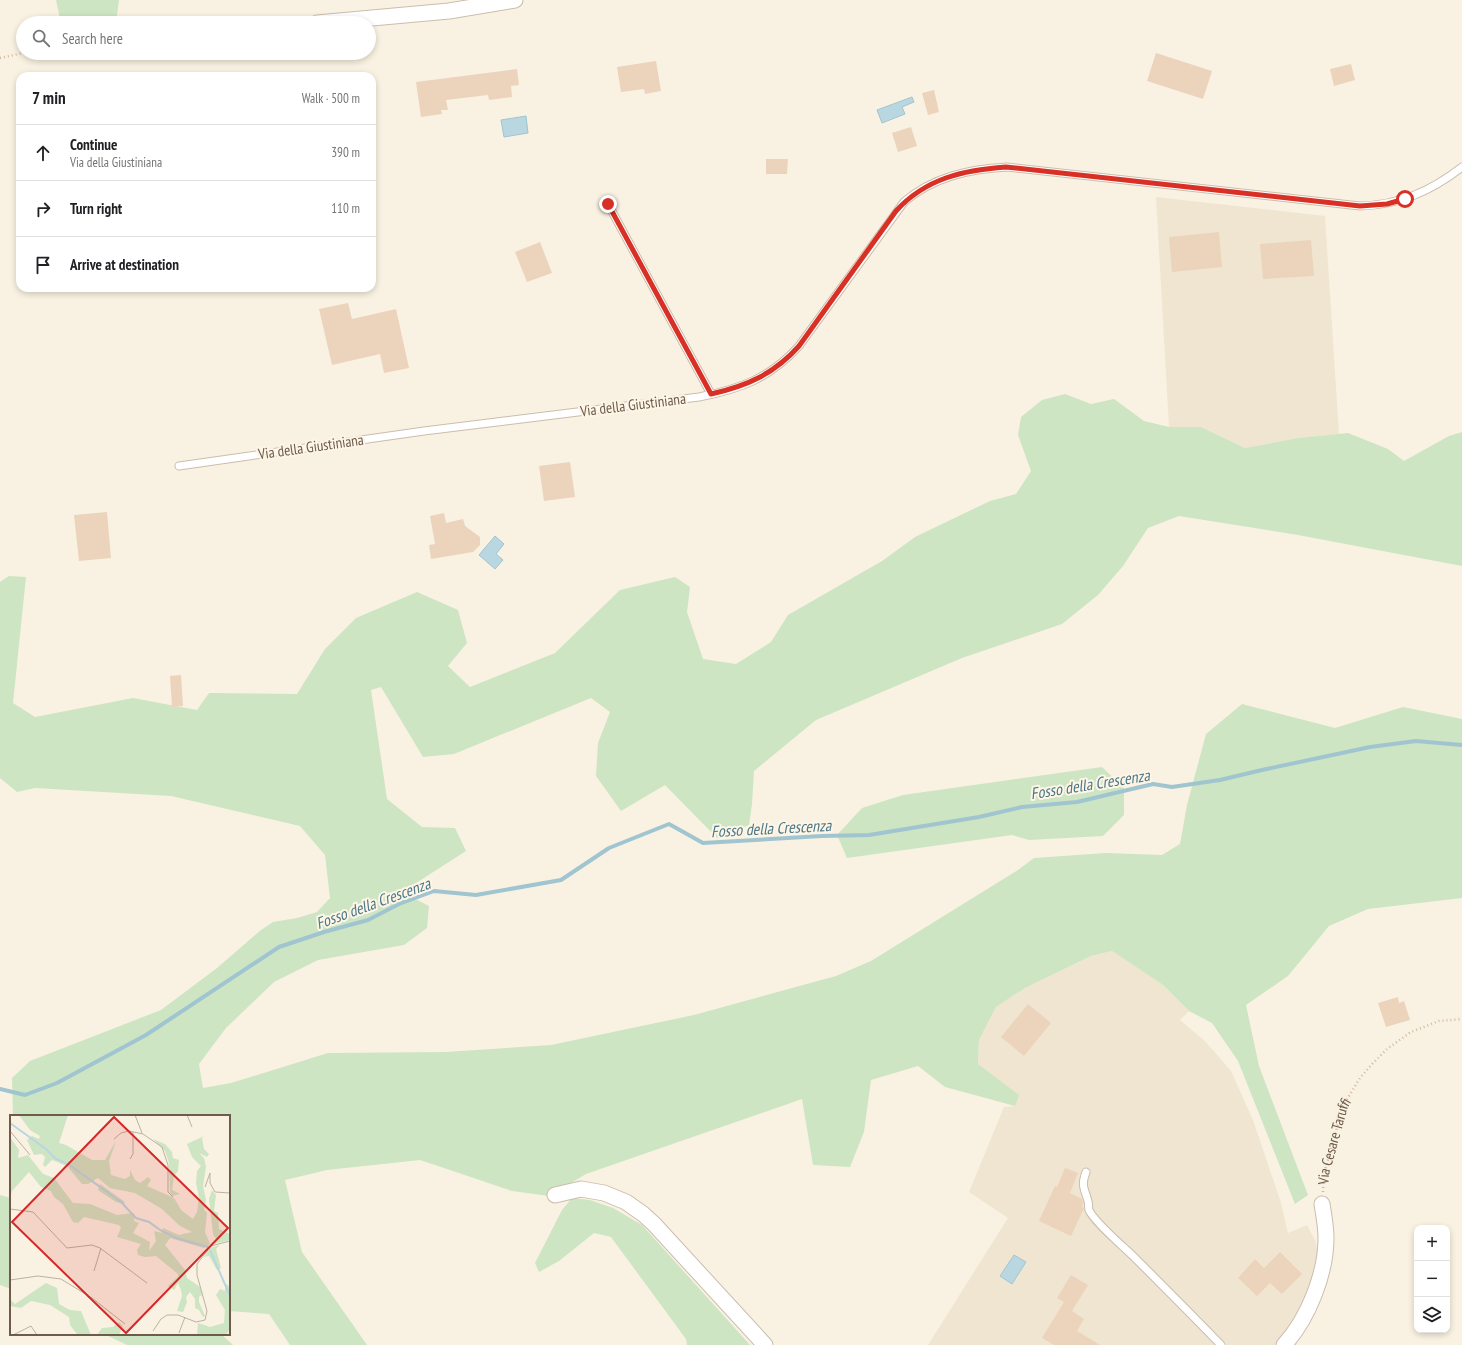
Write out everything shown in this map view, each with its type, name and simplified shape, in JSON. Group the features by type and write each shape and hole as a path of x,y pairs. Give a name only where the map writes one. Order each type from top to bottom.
{"street":[{"path":"376,18 449,11 515,0"},
{"path":"555,1195 581,1189 604,1193 626,1202 643,1214 654,1224 765,1345"},
{"name":"Via Cesare Taruffi","path":"1284,1345 1308,1308 1322,1270 1326,1238 1322,1204"}],"lane":[{"name":"Via della Giustiniana","path":"179,466 424,431 711,394 753,381 764,376 788,358 799,346 896,211 913,194 933,182 947,177 983,169 1006,167 1352,205 1373,206 1387,204 1424,192 1462,167"},
{"path":"608,204 711,394"},
{"path":"1086,1172 1083,1187 1089,1202 1089,1209 1100,1226 1108,1231 1221,1345"}],"path":[{"path":"0,58 16,55"},
{"name":"Via Cesare Taruffi","path":"1322,1204 1324,1174 1342,1106 1360,1078 1387,1049 1412,1032 1439,1021 1462,1019"}],"shaded area":[{"path":"1156,197 1325,216 1339,434 1298,438 1245,448 1201,427 1169,427"},
{"path":"1112,951 1163,985 1189,1011 1180,1020 1205,1041 1231,1071 1253,1120 1281,1203 1288,1233 1307,1225 1315,1240 1318,1252 1314,1280 1307,1299 1283,1337 1275,1345 928,1345 1008,1218 969,1192 1004,1107 1015,1106 978,1064 979,1040 996,1007 1025,988 1091,956"}],"green space":[{"path":"56,0 119,0 117,16 59,16"},
{"path":"1065,394 1091,404 1114,399 1144,421 1169,427 1201,427 1245,448 1298,438 1348,433 1388,449 1404,461 1449,436 1462,432 1462,566 1298,535 1179,516 1148,528 1123,566 1098,595 1062,624 962,658 816,720 754,771 749,825 717,838 665,785 621,811 596,776 598,743 610,712 591,698 454,754 423,757 381,687 371,690 387,799 422,827 455,828 466,851 402,892 429,906 427,928 404,945 318,960 274,982 226,1028 199,1064 203,1088 231,1083 328,1053 446,1052 551,1045 694,1015 836,976 871,961 1018,870 1034,858 1106,853 1162,855 1180,844 1187,805 1206,734 1242,704 1335,728 1403,707 1462,719 1462,898 1368,909 1329,926 1288,976 1246,1005 1259,1066 1308,1195 1295,1204 1238,1061 1212,1023 1189,1011 1163,985 1112,951 1091,956 1025,988 996,1007 979,1040 978,1064 1019,1095 1015,1106 945,1087 918,1066 871,1080 864,1132 850,1167 813,1165 802,1099 586,1174 549,1196 512,1191 420,1160 327,1170 285,1180 302,1252 367,1345 290,1345 269,1314 230,1311 230,1115 13,1115 12,1078 30,1061 161,1010 217,968 261,930 273,922 297,918 317,912 330,898 325,855 300,826 171,796 35,788 17,792 0,778 0,582 9,576 26,577 13,703 35,717 133,698 197,710 209,693 297,694 325,649 356,618 417,592 458,610 467,643 448,666 470,687 555,653 620,590 675,577 690,587 687,612 703,659 736,664 771,642 788,615 882,561 915,537 990,501 1016,494 1031,471 1018,435 1021,417 1042,400"},
{"path":"1102,767 1124,788 1124,815 1103,836 1029,840 1012,835 847,858 837,835 862,808 903,795"},
{"path":"0,1195 10,1198 10,1289 0,1285"},
{"path":"572,1198 590,1200 613,1208 642,1225 750,1345 687,1345 686,1339 611,1237 594,1233 559,1261 539,1272 535,1263 562,1210"},
{"path":"106,1335 222,1335 233,1345 127,1345"}],"water":[{"path":"912,97 914,102 902,107 905,114 882,123 877,110"},
{"path":"526,116 528,133 504,137 501,120"},
{"path":"495,536 504,544 496,554 503,560 495,569 479,555"},
{"path":"1014,1255 1026,1262 1012,1284 1000,1276"}],"building":[{"path":"1156,53 1212,71 1203,99 1147,81"},
{"path":"656,61 661,91 645,94 644,89 621,92 617,67"},
{"path":"1351,64 1355,80 1334,86 1330,69"},
{"path":"517,69 519,85 511,86 512,97 489,100 488,95 446,100 448,110 441,110 442,114 421,117 416,82"},
{"path":"934,90 939,112 928,115 922,93"},
{"path":"911,127 917,146 898,152 892,133"},
{"path":"766,159 788,159 787,174 766,174"},
{"path":"1219,232 1222,267 1172,272 1169,237"},
{"path":"1311,240 1314,276 1263,279 1260,244"},
{"path":"540,242 552,273 527,282 515,252"},
{"path":"348,303 352,319 396,309 409,368 384,373 380,354 332,365 319,309"},
{"path":"570,462 575,497 544,501 539,466"},
{"path":"107,512 111,558 79,561 74,515"},
{"path":"444,513 446,523 463,519 465,526 480,537 480,545 473,552 431,559 429,545 435,544 430,516"},
{"path":"181,675 183,706 172,707 170,676"},
{"path":"1398,997 1399,1003 1404,1001 1410,1020 1386,1027 1378,1003"},
{"path":"1028,1004 1051,1023 1024,1056 1001,1037"},
{"path":"1065,1168 1078,1173 1070,1193 1082,1199 1082,1207 1084,1208 1071,1236 1039,1221"},
{"path":"1280,1252 1302,1274 1282,1294 1270,1283 1257,1296 1238,1278 1255,1259 1264,1268"},
{"path":"1071,1275 1088,1285 1072,1311 1084,1319 1077,1331 1100,1345 1054,1345 1042,1338 1064,1302 1057,1298"}],"waterway":[{"name":"Fosso della Crescenza","path":"0,1089 25,1095 57,1083 146,1035 279,947 324,932 368,920 399,904 434,891 476,895 561,880 609,848 669,824 703,843 822,836 869,835 979,817 1022,807 1077,802 1153,784 1172,787 1220,780 1370,747 1416,741 1462,745"}],"route":[{"path":"608,204 711,394 736,387 764,376 788,358 799,346 904,202 913,194 933,182 961,173 1006,167 1360,206 1387,204 1405,199"}]}
